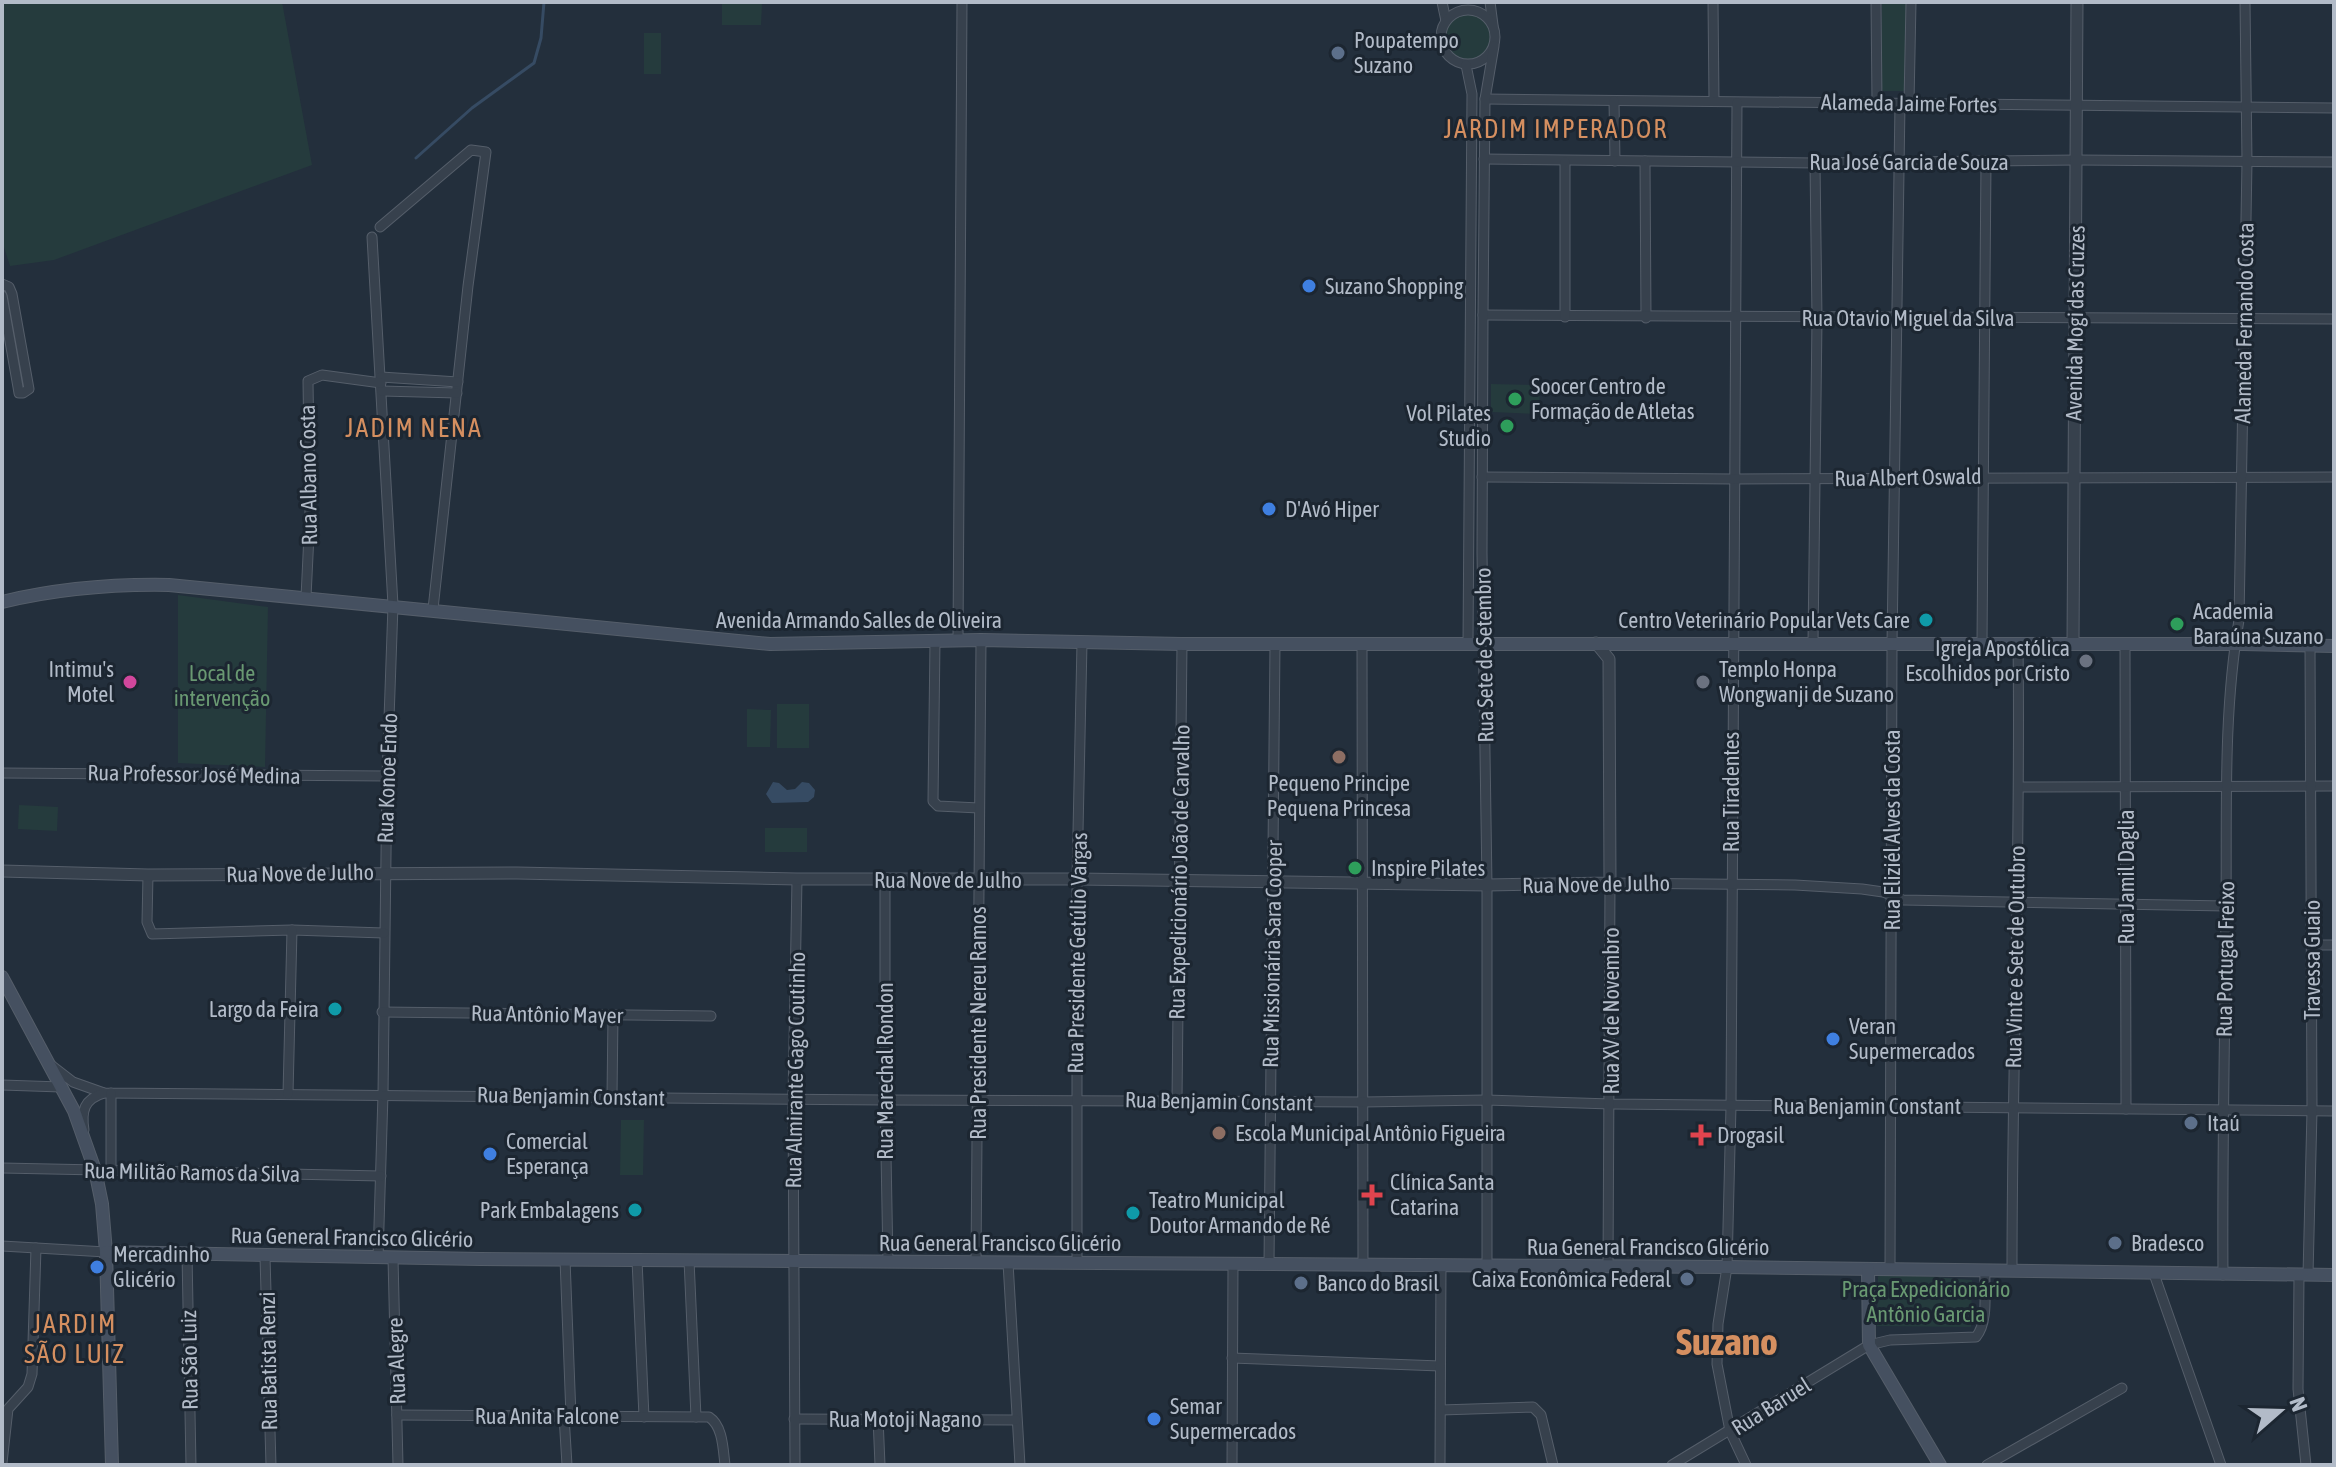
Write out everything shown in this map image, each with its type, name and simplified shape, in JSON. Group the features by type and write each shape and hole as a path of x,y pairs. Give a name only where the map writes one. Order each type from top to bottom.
{"main road":[{"name":"Avenida Armando Salles de Oliveira","path":"2,602 129,584 169,585 433,609 742,643 787,644 981,640 1182,644 2334,646"},
{"path":"2,977 61,1087 86,1139 95,1170 102,1204 106,1252 112,1465"},
{"name":"Rua General Francisco Glicério","path":"106,1252 265,1257 1727,1267 2334,1275"},
{"path":"1868,1269 1869,1345 1940,1465"}],"street":[{"path":"958,640 962,2"},
{"path":"1442,2 1446,21"},
{"path":"1490,2 1493,28 1494,46 1483,60 1466,65 1457,63 1444,51 1441,33 1446,21 1468,6 1483,15 1493,28"},
{"path":"1713,2 1714,101"},
{"path":"1876,2 1877,102"},
{"name":"Rua Eliziél Alves da Costa","path":"1890,1270 1892,644 1901,163 1911,2"},
{"name":"Avenida Mogi das Cruzes","path":"2073,644 2077,2"},
{"name":"Alameda Fernando Costa","path":"2235,644 2239,620 2247,162 2245,2"},
{"name":"Rua Sete de Setembro","path":"1487,1266 1487,885 1482,477 1485,99 1494,46"},
{"name":"Rua Sete de Setembro","path":"1466,65 1472,94 1468,643"},
{"name":"Alameda Jaime Fortes","path":"1485,99 2334,108"},
{"path":"1614,101 1615,161"},
{"name":"Rua Tiradentes","path":"1737,103 1731,1106 1727,1267 1718,1324 1717,1356 1730,1431 1746,1465"},
{"path":"380,227 471,150 486,152 433,609"},
{"name":"Rua José Garcia de Souza","path":"1484,159 1815,163 2077,160 2334,162"},
{"path":"1645,161 1646,318"},
{"path":"1565,162 1565,317"},
{"path":"1982,643 1986,162"},
{"path":"1813,643 1817,319 1815,163"},
{"name":"Rua Konoe Endo","path":"372,237 393,605 382,1012 383,1094"},
{"path":"2,284 9,287 12,294 28,386 28,391 21,394 2,296"},
{"name":"Rua Otavio Miguel da Silva","path":"1483,315 1817,319 2334,319"},
{"name":"Rua Albano Costa","path":"306,597 310,514 308,381 322,375 381,384 457,388"},
{"name":"Rua Albert Oswald","path":"1482,477 2334,477"},
{"name":"Rua Presidente Nereu Ramos","path":"976,1262 981,640"},
{"path":"935,641 933,801 938,806 979,808"},
{"name":"Rua Presidente Getúlio Vargas","path":"1077,1263 1075,1099 1082,643"},
{"path":"1596,643 1609,659 1625,643"},
{"name":"Rua Expedicionário João de Carvalho","path":"1177,1100 1182,644"},
{"name":"Rua Missionária Sara Cooper","path":"1269,1264 1275,644"},
{"path":"1362,644 1363,1265"},
{"name":"Rua Vinte e Sete de Outubro","path":"2012,1270 2012,1108 2020,787 2018,644"},
{"name":"Rua Jamil Daglia","path":"2125,644 2126,1109"},
{"name":"Rua Portugal Freixo","path":"2223,1275 2227,786 2231,665 2235,644"},
{"name":"Travessa Guaio","path":"2306,1465 2297,1369 2312,1111 2310,646"},
{"name":"Rua XV de Novembro","path":"1608,1267 1611,1104 1609,659"},
{"name":"Rua Professor José Medina","path":"2,773 387,776"},
{"path":"2020,787 2334,786"},
{"name":"Rua Nove de Julho","path":"2,871 148,875 385,873 1487,885 1730,883 1862,889 1903,900 2226,906"},
{"path":"148,875 147,922 152,934 292,930 384,933"},
{"name":"Rua Almirante Gago Coutinho","path":"795,1465 793,1099 797,879"},
{"name":"Rua Marechal Rondon","path":"885,879 888,1262"},
{"path":"288,1094 292,930"},
{"path":"2312,945 2334,945"},
{"name":"Rua Antônio Mayer","path":"382,1012 711,1016"},
{"path":"612,1097 613,1015"},
{"name":"Rua Benjamin Constant","path":"46,1061 73,1082 107,1093 885,1100 1486,1100 1731,1106 2334,1111"},
{"path":"2,1085 61,1087"},
{"path":"86,1139 84,1106 91,1098 107,1093 111,1170"},
{"path":"378,1258 383,1094"},
{"name":"Rua Militão Ramos da Silva","path":"2,1168 381,1176"},
{"name":"Rua General Francisco Glicério","path":"2,1246 106,1252"},
{"path":"2,1463 5,1409 28,1387 32,1374 36,1248"},
{"name":"Rua São Luiz","path":"187,1254 191,1465"},
{"name":"Rua Batista Renzi","path":"265,1257 271,1465"},
{"name":"Rua Alegre","path":"393,1258 398,1465"},
{"path":"565,1259 567,1465"},
{"path":"637,1260 644,1417"},
{"path":"689,1260 696,1417 709,1417 716,1422 725,1465"},
{"path":"1008,1263 1020,1465"},
{"path":"1232,1465 1233,1264"},
{"path":"1440,1465 1441,1265"},
{"path":"1869,1345 1890,1340 1976,1337 1982,1328 1985,1272"},
{"path":"2154,1274 2221,1465"},
{"name":"Rua Baruel","path":"1672,1465 1869,1345"},
{"path":"1232,1358 1440,1366"},
{"path":"1987,1465 2122,1388"},
{"path":"1441,1410 1529,1405 1541,1415 1553,1465"},
{"name":"Rua Anita Falcone","path":"397,1415 696,1417"},
{"path":"878,1418 880,1465"},
{"name":"Rua Motoji Nagano","path":"794,1419 1016,1420"}],"green space":[{"path":"2,2 282,2 312,165 54,260 10,266 2,241"},
{"path":"1882,2 1907,2 1907,86 1904,91 1883,91 1881,86"},
{"path":"722,4 762,4 761,25 722,25"},
{"path":"1468,14 1484,21 1491,37 1484,53 1468,60 1452,53 1445,37 1452,21"},
{"path":"644,33 661,33 661,74 644,74"},
{"name":"Soocer Centro de Formação de Atletas","path":"1491,384 1540,385 1539,414 1491,412"},
{"name":"Local de intervenção","path":"178,595 268,607 265,767 178,763"},
{"path":"777,704 809,704 809,748 777,748"},
{"path":"747,709 771,710 770,747 747,747"},
{"path":"19,805 58,807 57,831 18,829"},
{"path":"765,828 807,828 807,852 765,852"},
{"path":"621,1120 644,1120 643,1175 620,1175"},
{"name":"Praça Expedicionário Antônio Garcia","path":"1880,1273 1972,1280 1971,1327 1877,1326"}],"water":[{"path":"773,782 787,790 795,789 802,782 809,783 815,790 814,797 808,802 772,803 766,794"}],"waterway":[{"path":"416,158 472,108 534,63 541,38 544,2"}],"place":[{"name":"Poupatempo Suzano","path":"1338,53"},
{"name":"Suzano Shopping","path":"1309,286"},
{"name":"Soocer Centro de Formação de Atletas","path":"1515,399"},
{"name":"Vol Pilates Studio","path":"1507,426"},
{"name":"D'Avó Hiper","path":"1269,509"},
{"name":"Centro Veterinário Popular Vets Care","path":"1926,620"},
{"name":"Academia Baraúna Suzano","path":"2177,624"},
{"name":"Igreja Apostólica Escolhidos por Cristo","path":"2086,661"},
{"name":"Intimu's Motel","path":"130,682"},
{"name":"Templo Honpa Wongwanji de Suzano","path":"1703,682"},
{"name":"Pequeno Principe Pequena Princesa","path":"1339,757"},
{"name":"Inspire Pilates","path":"1355,868"},
{"name":"Largo da Feira","path":"335,1009"},
{"name":"Veran Supermercados","path":"1833,1039"},
{"name":"Itaú","path":"2191,1123"},
{"name":"Escola Municipal Antônio Figueira","path":"1219,1133"},
{"name":"Drogasil","path":"1701,1135"},
{"name":"Comercial Esperança","path":"490,1154"},
{"name":"Clínica Santa Catarina","path":"1372,1195"},
{"name":"Park Embalagens","path":"635,1210"},
{"name":"Teatro Municipal Doutor Armando de Ré","path":"1133,1213"},
{"name":"Bradesco","path":"2115,1243"},
{"name":"Mercadinho Glicério","path":"97,1267"},
{"name":"Caixa Econômica Federal","path":"1687,1279"},
{"name":"Banco do Brasil","path":"1301,1283"},
{"name":"Semar Supermercados","path":"1154,1419"}],"district":[{"name":"JARDIM IMPERADOR","path":"1556,129"},
{"name":"JADIM NENA","path":"414,428"},
{"name":"JARDIM SÃO LUIZ","path":"75,1339"},
{"name":"Suzano","path":"1727,1342"}]}
